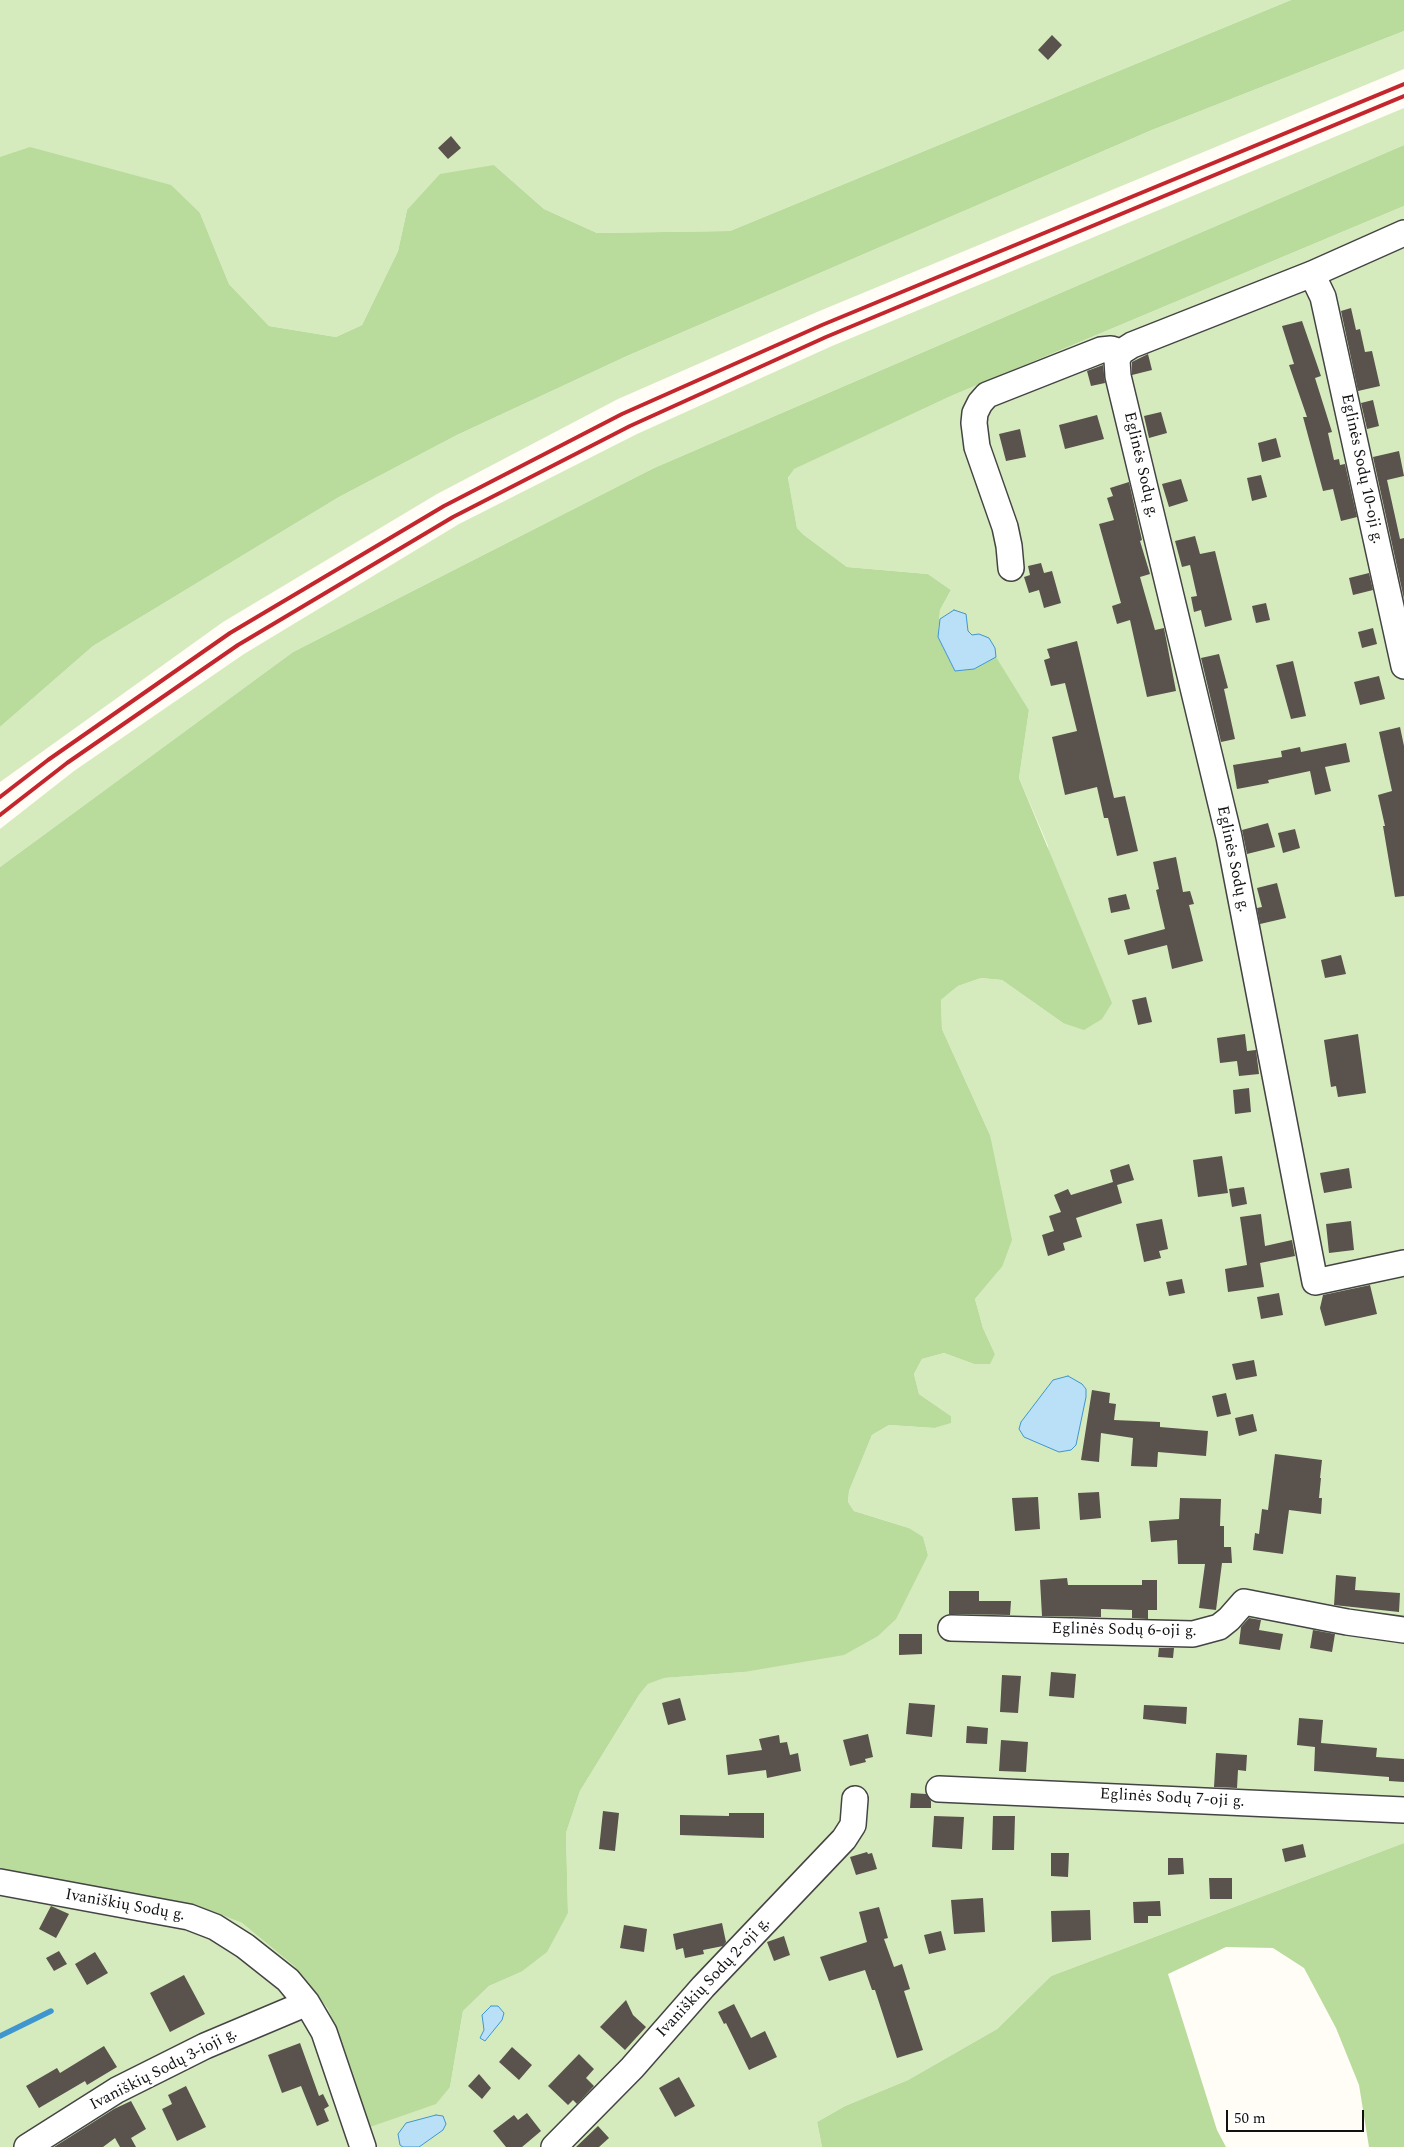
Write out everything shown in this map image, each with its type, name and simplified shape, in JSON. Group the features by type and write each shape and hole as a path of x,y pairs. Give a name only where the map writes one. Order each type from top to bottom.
{"street":[{"path":"1011,568 1005,527 977,447 974,423 980,403 987,395 1101,350 1111,349 1120,352 1132,345 1312,274 1404,233"},
{"name":"Eglinės Sodų 10-oji g.","path":"1312,274 1323,297 1404,666"},
{"name":"Eglinės Sodų g.","path":"1120,352 1118,376 1228,838 1315,1282 1404,1263"},
{"name":"Eglinės Sodų 6-oji g.","path":"951,1628 1193,1634 1219,1628 1229,1620 1244,1602 1347,1622 1404,1630"},
{"name":"Eglinės Sodų 7-oji g.","path":"939,1789 1404,1810"},
{"name":"Ivaniškių Sodų 2-oji g.","path":"554,2147 632,2068 703,1987 844,1839 853,1825 855,1799"},
{"name":"Ivaniškių Sodų g.","path":"0,1882 189,1917 214,1927 245,1946 288,1980 307,2003 324,2032 363,2147"},
{"name":"Ivaniškių Sodų 3-ioji g.","path":"27,2147 118,2090 205,2046 307,2003"}],"green space":[{"path":"0,0 1291,0 730,231 597,233 544,209 494,165 407,210 398,251 362,325 336,337 269,326 229,284 200,213 0,157"},
{"path":"1291,0 1404,0 1404,31 1152,130 627,356 457,435 339,497 93,646 0,727 0,157 30,147 171,185 200,213 229,284 269,326 336,337 362,325 398,251 407,210 440,174 494,165 544,209 597,233 730,231"},
{"path":"1404,31 1404,69 817,312 618,399 437,494 223,622 0,782 0,727 93,646 339,497 457,435 627,356 1152,130"},
{"path":"1404,108 1404,145 654,468 293,652 0,867 0,829 74,771 244,654 459,524 637,434 832,346"},
{"path":"1404,145 1404,206 951,396 794,469 788,478 797,528 847,567 928,574 951,590 940,610 938,637 955,671 974,669 996,657 1029,710 1019,778 1112,1003 1102,1019 1084,1030 1063,1023 1002,980 981,978 958,986 941,1000 942,1029 990,1135 1012,1240 1002,1267 975,1299 983,1328 995,1354 990,1364 974,1364 944,1353 922,1359 914,1374 919,1394 951,1416 951,1423 934,1428 889,1425 872,1435 849,1491 848,1502 854,1511 909,1528 923,1537 928,1555 896,1619 878,1636 844,1655 744,1672 664,1678 648,1684 639,1695 580,1791 566,1833 568,1913 547,1952 521,1972 489,1986 463,2011 450,2087 436,2104 370,2127 328,2009 294,1966 242,1923 196,1905 0,1870 0,867 293,652 654,468"},
{"path":"1404,206 1404,1843 1051,1976 997,2029 908,2080 845,2106 817,2122 822,2147 0,2147 0,1870 196,1905 242,1923 294,1966 328,2009 370,2126 450,2087 463,2011 489,1986 521,1972 568,1913 566,1833 580,1791 639,1695 648,1684 663,1678 744,1672 928,1555 923,1538 909,1528 854,1511 848,1502 849,1491 872,1435 889,1425 933,1428 951,1416 919,1394 914,1374 922,1359 944,1353 974,1364 995,1354 983,1328 975,1299 1002,1267 990,1135 942,1029 941,1000 958,986 981,978 1002,980 1063,1023 1048,846 1019,778 1029,710 996,658 955,671 938,637 940,610 951,590 928,574 847,567 797,528 788,479 793,469 951,396"},
{"path":"1404,1843 1404,2147 1369,2147 1359,2085 1336,2028 1304,1968 1273,1948 1226,1947 1168,1974 1217,2130 1226,2147 822,2147 817,2122 845,2106 908,2080 997,2029 1051,1976"}],"water":[{"path":"954,610 966,614 968,631 972,635 979,634 989,638 995,648 996,657 974,669 955,671 938,637 940,619"},
{"path":"1068,1376 1082,1384 1086,1389 1086,1397 1076,1445 1071,1450 1059,1452 1024,1437 1019,1429 1021,1422 1053,1380"},
{"path":"491,2006 498,2006 504,2013 502,2020 485,2041 480,2038 484,2030 482,2015"},
{"path":"436,2115 443,2116 446,2124 443,2130 419,2147 403,2147 400,2145 398,2134 406,2123"}],"building":[{"path":"1052,35 1062,45 1048,60 1038,50"},
{"path":"451,136 461,148 448,159 438,148"},
{"path":"1351,308 1356,330 1360,329 1365,352 1372,351 1380,386 1358,391 1341,311"},
{"path":"1302,321 1321,376 1315,378 1332,432 1328,433 1334,460 1339,459 1340,465 1345,464 1357,517 1341,521 1333,489 1323,491 1303,417 1307,417 1289,365 1294,364 1282,326"},
{"path":"1148,354 1152,370 1132,375 1132,362"},
{"path":"1103,365 1105,383 1091,386 1087,371"},
{"path":"1373,400 1379,426 1367,429 1361,403"},
{"path":"1161,412 1167,433 1149,438 1144,416"},
{"path":"1097,415 1104,439 1065,449 1059,425"},
{"path":"1020,429 1026,457 1006,461 999,434"},
{"path":"1276,438 1281,457 1262,462 1258,443"},
{"path":"1399,451 1404,476 1387,480 1400,539 1404,538 1404,599 1373,457"},
{"path":"1261,475 1267,497 1252,501 1247,478"},
{"path":"1181,479 1188,501 1169,507 1162,484"},
{"path":"1129,482 1142,540 1140,541 1150,574 1140,577 1155,630 1164,628 1176,691 1147,697 1130,620 1117,624 1112,606 1121,603 1099,524 1114,520 1107,498 1113,496 1110,488"},
{"path":"1195,536 1200,554 1215,551 1232,620 1205,627 1201,610 1194,612 1191,597 1197,596 1190,565 1182,567 1175,541"},
{"path":"1041,563 1044,573 1052,571 1061,603 1044,608 1039,590 1029,593 1024,577 1030,575 1028,566"},
{"path":"1369,573 1373,590 1353,595 1349,578"},
{"path":"1266,603 1270,620 1256,623 1252,606"},
{"path":"1373,628 1377,644 1362,648 1358,632"},
{"path":"1077,641 1114,798 1125,796 1138,851 1117,856 1108,818 1104,818 1097,787 1065,795 1052,737 1077,731 1065,683 1051,686 1044,660 1050,658 1047,649"},
{"path":"1219,654 1228,688 1224,689 1235,739 1221,742 1201,658"},
{"path":"1293,661 1306,716 1291,719 1276,665"},
{"path":"1379,676 1385,699 1360,705 1354,682"},
{"path":"1400,727 1404,746 1404,896 1395,897 1383,826 1385,826 1378,795 1392,791 1379,732"},
{"path":"1346,743 1350,762 1325,767 1331,791 1315,795 1310,771 1268,780 1269,783 1237,789 1233,765 1282,757 1281,751 1300,747 1301,752"},
{"path":"1268,823 1275,847 1247,854 1242,830"},
{"path":"1295,829 1300,848 1283,853 1278,833"},
{"path":"1176,857 1183,892 1190,891 1194,904 1189,905 1203,961 1172,969 1167,945 1128,955 1124,940 1165,929 1156,890 1159,889 1153,862"},
{"path":"1277,883 1286,918 1260,924 1257,908 1262,907 1257,888"},
{"path":"1126,894 1130,909 1111,913 1108,898"},
{"path":"1341,955 1346,974 1325,978 1321,960"},
{"path":"1146,997 1152,1022 1138,1025 1132,1000"},
{"path":"1245,1034 1247,1051 1256,1050 1259,1074 1239,1076 1237,1061 1220,1063 1217,1038"},
{"path":"1358,1034 1366,1093 1338,1097 1336,1086 1331,1087 1324,1040"},
{"path":"1249,1088 1251,1112 1235,1114 1233,1090"},
{"path":"1222,1156 1228,1193 1198,1197 1193,1160"},
{"path":"1129,1164 1134,1180 1117,1185 1122,1203 1076,1218 1082,1237 1063,1243 1065,1250 1048,1256 1042,1235 1054,1231 1049,1216 1061,1212 1054,1195 1068,1189 1071,1195 1113,1182 1110,1170"},
{"path":"1349,1168 1352,1188 1324,1193 1320,1173"},
{"path":"1244,1187 1247,1204 1232,1207 1229,1189"},
{"path":"1261,1214 1265,1246 1292,1240 1295,1256 1260,1263 1264,1287 1228,1292 1225,1269 1247,1265 1240,1217"},
{"path":"1162,1219 1168,1249 1159,1251 1161,1258 1144,1262 1136,1224"},
{"path":"1351,1221 1354,1250 1329,1253 1326,1224"},
{"path":"1182,1279 1185,1293 1169,1296 1166,1282"},
{"path":"1370,1285 1377,1314 1325,1326 1320,1308 1323,1295"},
{"path":"1279,1293 1283,1315 1261,1319 1257,1297"},
{"path":"1254,1360 1257,1376 1236,1380 1232,1364"},
{"path":"1092,1390 1110,1393 1109,1403 1116,1404 1114,1420 1160,1422 1160,1427 1208,1431 1206,1456 1158,1452 1157,1467 1131,1466 1133,1438 1101,1433 1099,1462 1081,1460"},
{"path":"1226,1393 1231,1414 1217,1417 1212,1396"},
{"path":"1253,1414 1257,1431 1239,1436 1235,1418"},
{"path":"1275,1454 1322,1460 1319,1498 1322,1498 1321,1514 1289,1510 1283,1554 1253,1550 1255,1533 1259,1534 1262,1509 1268,1510"},
{"path":"1099,1492 1101,1518 1080,1520 1078,1493"},
{"path":"1038,1497 1040,1529 1015,1531 1012,1498"},
{"path":"1180,1498 1221,1499 1220,1526 1224,1526 1224,1547 1231,1547 1232,1563 1222,1563 1216,1610 1199,1608 1205,1564 1178,1564 1177,1540 1151,1542 1149,1521 1179,1519"},
{"path":"1336,1575 1356,1577 1355,1590 1400,1593 1399,1612 1334,1605"},
{"path":"1067,1578 1068,1585 1142,1585 1142,1580 1157,1580 1157,1610 1148,1610 1148,1619 1132,1618 1132,1610 1101,1609 1101,1617 1042,1616 1040,1580"},
{"path":"949,1591 979,1591 979,1601 1011,1601 1010,1615 949,1614"},
{"path":"1249,1618 1261,1620 1259,1630 1283,1634 1280,1650 1239,1644 1241,1627"},
{"path":"1313,1630 1335,1634 1332,1652 1310,1648"},
{"path":"899,1634 922,1634 922,1654 899,1655"},
{"path":"1159,1648 1174,1648 1173,1658 1158,1657"},
{"path":"1051,1672 1076,1674 1074,1698 1049,1696"},
{"path":"1002,1675 1021,1676 1018,1713 1000,1712"},
{"path":"680,1698 686,1720 668,1725 662,1703"},
{"path":"909,1703 935,1705 932,1737 906,1734"},
{"path":"1144,1705 1187,1707 1186,1724 1143,1719"},
{"path":"1299,1718 1323,1720 1321,1743 1377,1748 1376,1757 1404,1759 1404,1782 1389,1781 1389,1777 1314,1771 1315,1747 1297,1745"},
{"path":"967,1726 988,1728 987,1744 966,1743"},
{"path":"868,1734 873,1757 865,1759 866,1762 850,1766 843,1740"},
{"path":"779,1735 780,1743 787,1742 790,1755 798,1753 801,1771 767,1778 766,1770 728,1775 726,1755 762,1750 759,1739"},
{"path":"1001,1740 1028,1742 1026,1772 999,1771"},
{"path":"1216,1753 1247,1755 1246,1771 1238,1770 1237,1788 1214,1787"},
{"path":"911,1793 926,1794 931,1801 931,1808 910,1808"},
{"path":"603,1811 619,1813 615,1851 599,1849"},
{"path":"729,1813 764,1813 764,1838 680,1835 680,1815 729,1816"},
{"path":"934,1816 964,1817 962,1849 932,1847"},
{"path":"993,1816 1015,1816 1014,1850 992,1850"},
{"path":"1303,1844 1306,1857 1285,1862 1282,1849"},
{"path":"867,1852 868,1854 872,1853 877,1869 856,1875 850,1857"},
{"path":"1051,1853 1069,1853 1068,1877 1051,1876"},
{"path":"1168,1858 1183,1858 1184,1874 1168,1875"},
{"path":"1209,1878 1232,1878 1232,1899 1210,1899"},
{"path":"983,1898 985,1932 954,1934 951,1900"},
{"path":"1160,1901 1161,1916 1148,1916 1148,1923 1134,1923 1133,1902"},
{"path":"51,1906 69,1914 56,1938 39,1929"},
{"path":"879,1907 888,1938 884,1939 894,1967 902,1964 910,1989 904,1991 923,2050 897,2058 875,1990 872,1990 865,1970 829,1981 820,1957 867,1942 859,1912"},
{"path":"1090,1910 1091,1940 1052,1942 1051,1911"},
{"path":"722,1923 726,1942 723,1946 703,1950 704,1954 685,1958 683,1948 676,1950 673,1934"},
{"path":"624,1925 647,1929 644,1952 620,1948"},
{"path":"941,1931 946,1950 929,1954 924,1935"},
{"path":"784,1936 790,1955 774,1961 767,1942"},
{"path":"59,1951 67,1964 54,1971 46,1958"},
{"path":"95,1952 108,1973 87,1985 75,1964"},
{"path":"184,1975 205,2014 170,2032 150,1993"},
{"path":"626,2000 633,2015 646,2027 625,2050 600,2027"},
{"path":"734,2004 751,2038 765,2031 777,2057 749,2070 726,2023 724,2024 718,2012"},
{"path":"300,2043 319,2096 323,2094 329,2106 324,2109 329,2121 317,2126 301,2086 282,2093 268,2055"},
{"path":"104,2046 117,2067 87,2085 85,2081 39,2108 26,2086 57,2068 60,2073"},
{"path":"512,2047 532,2065 519,2080 499,2062"},
{"path":"579,2054 594,2069 586,2078 594,2086 577,2104 573,2100 568,2105 548,2086"},
{"path":"479,2074 491,2088 482,2099 468,2086"},
{"path":"679,2077 695,2106 675,2117 659,2088"},
{"path":"186,2086 206,2127 177,2141 162,2109 172,2104 168,2095"},
{"path":"131,2101 146,2129 131,2138 136,2147 120,2147 115,2138 103,2147 54,2147 114,2109"},
{"path":"527,2113 541,2131 522,2147 506,2147 493,2131 514,2115 518,2120"},
{"path":"598,2126 609,2138 599,2147 576,2147"}],"waterway":[{"path":"0,2036 51,2011"}],"railway":[{"path":"0,797 48,760 230,633 444,506 622,414 822,325 1404,84"},
{"path":"0,815 67,763 238,645 453,517 630,426 826,337 1404,96"}]}
